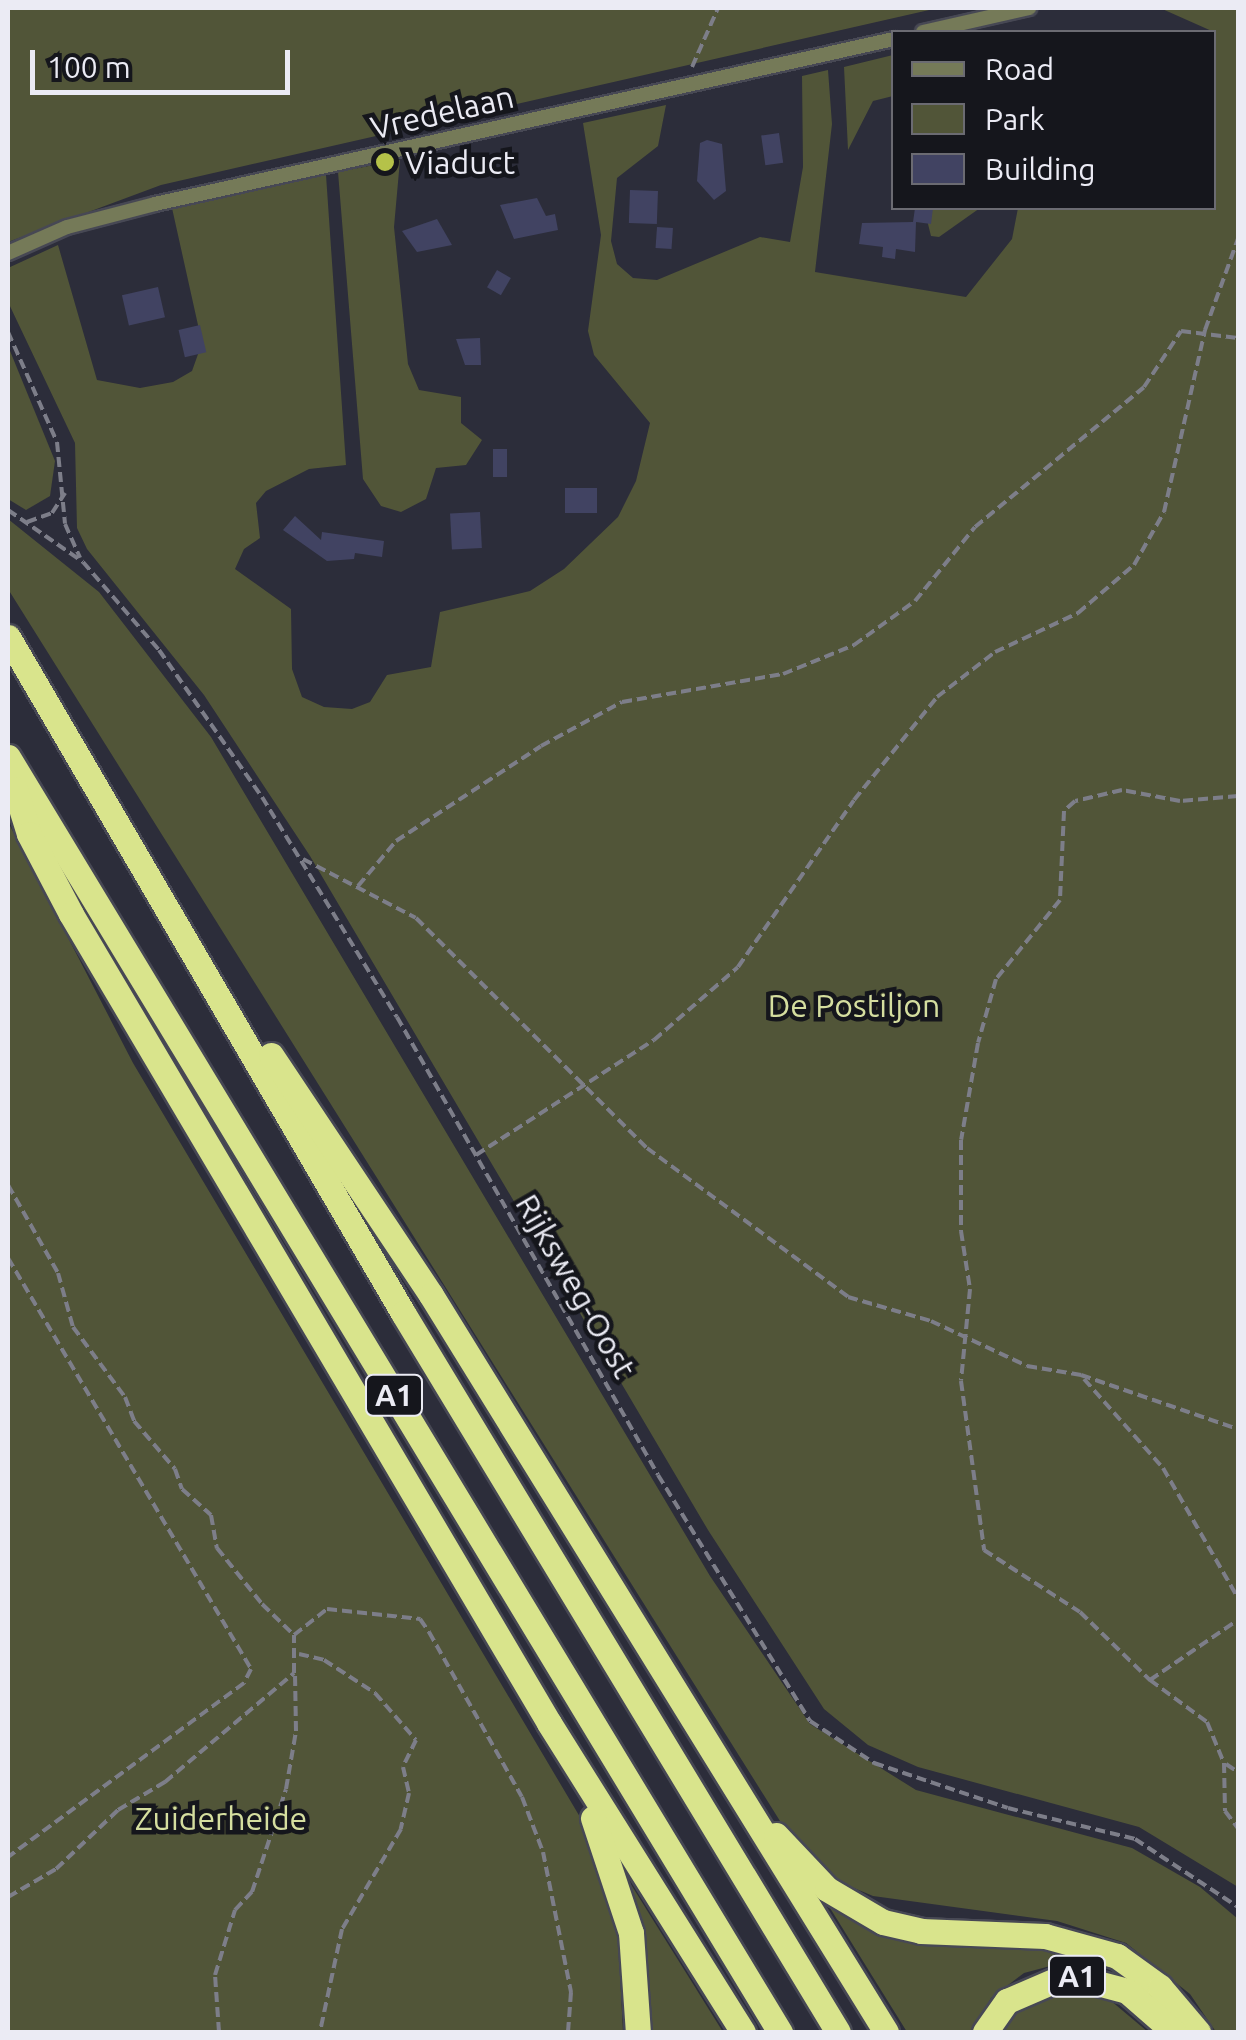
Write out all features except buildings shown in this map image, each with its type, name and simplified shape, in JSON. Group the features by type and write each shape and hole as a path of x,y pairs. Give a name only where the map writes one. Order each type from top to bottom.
{"highway":[{"name":"A1","path":"8,637 414,1330 838,2032"},
{"name":"A1","path":"8,761 29,834 70,914 549,1723 743,2032"},
{"name":"A1","path":"8,761 780,2032"},
{"name":"A1","path":"184,932 367,1193 724,1776 886,2032"},
{"name":"A1","path":"549,1723 616,1873 635,1961 638,2032"},
{"name":"A1","path":"724,1776 805,1867 856,1910 921,1931 1080,1942 1117,1956 1160,1987 1198,2032"},
{"name":"A1","path":"985,2032 1007,2001 1067,1975 1127,1991 1174,2032"}],"street":[{"path":"932,30 1029,8"},
{"name":"Vredelaan","path":"8,253 67,226 137,209 891,40"}],"path":[{"path":"684,86 718,8"},
{"path":"476,1155 654,1040 738,967 854,800 937,697 996,652 1078,612 1134,565 1164,512 1204,330 1238,239"},
{"path":"357,886 396,840 540,746 622,702 784,674 854,645 916,601 976,528 1144,387 1182,331 1204,330 1238,338"},
{"path":"8,332 57,442 65,493 65,524 82,562"},
{"path":"27,522 52,513 65,493"},
{"name":"Rijksweg-Oost","path":"8,510 82,562 159,650 298,857 476,1155 658,1475 810,1721 874,1764 1008,1808 1135,1839 1238,1906"},
{"path":"1238,796 1180,801 1122,790 1075,800 1064,811 1060,900 996,979 978,1043 961,1140 960,1230 970,1289 962,1337 984,1550 1080,1612 1150,1680 1207,1722 1224,1763 1222,1800 1238,1828"},
{"path":"298,857 416,918 453,948 648,1148 848,1297 962,1337 1027,1366 1081,1375 1238,1429"},
{"path":"8,1186 58,1273 73,1327 125,1397 134,1421 175,1469 182,1489 217,1524 217,1548 294,1635 299,1654 294,1673 296,1731 286,1788 252,1892 235,1910 214,1975 219,2032"},
{"path":"8,1258 251,1669 244,1683 8,1857"},
{"path":"1081,1375 1163,1468 1238,1598"},
{"path":"294,1635 326,1609 420,1619 430,1632 522,1797 543,1852 571,1992 568,2032"},
{"path":"1150,1680 1238,1620"},
{"path":"299,1654 324,1660 375,1693 416,1740 403,1767 409,1793 401,1830 342,1929 320,2032"},
{"path":"8,1897 56,1868 118,1810 164,1782 294,1673"},
{"path":"1224,1763 1238,1772"}],"green space":[{"path":"8,8 938,8 161,185 8,242"},
{"name":"De Postiljon","path":"1160,8 1238,8 1238,1887 1139,1827 918,1767 868,1745 824,1709 708,1530 310,856 204,695 87,549 77,528 75,443 8,302 8,268 58,245 97,380 140,388 173,382 192,371 202,343 172,208 326,175 346,465 309,469 266,491 256,503 260,538 244,549 235,569 291,609 292,669 302,697 324,707 352,709 370,702 387,675 431,667 440,612 530,591 564,569 618,517 636,481 650,423 594,355 588,331 601,235 583,123 666,105 658,146 617,178 611,241 617,264 633,278 657,280 760,237 790,242 803,167 802,76 828,70 832,124 815,272 966,297 1012,239 1018,210 1216,210 1216,30"},
{"path":"891,55 891,96 873,101 848,150 844,67"},
{"path":"400,160 394,227 408,364 419,390 461,397 461,423 482,440 466,465 436,468 426,499 401,512 381,506 363,479 338,172"},
{"path":"924,210 977,210 939,237 931,236"},
{"path":"8,346 55,461 50,496 26,510 8,499"},
{"path":"8,519 99,592 211,737 710,1576 810,1724 916,1790 1132,1848 1200,1887 1238,1919 1238,2032 1216,2032 1190,1994 1126,1943 1057,1921 873,1896 830,1878 785,1829 8,589"},
{"name":"Zuiderheide","path":"8,822 133,1063 596,1844 617,1914 623,2032 8,2032"},
{"path":"620,1867 723,2032 643,2032"},
{"path":"825,1900 898,1937 1048,1946 1097,1963 1069,1961 1024,1973 991,1998 972,2032 907,2032"},
{"path":"1073,1985 1110,2000 1148,2032 997,2032 1019,2004"}],"place":[{"name":"Viaduct","path":"385,162"}]}
